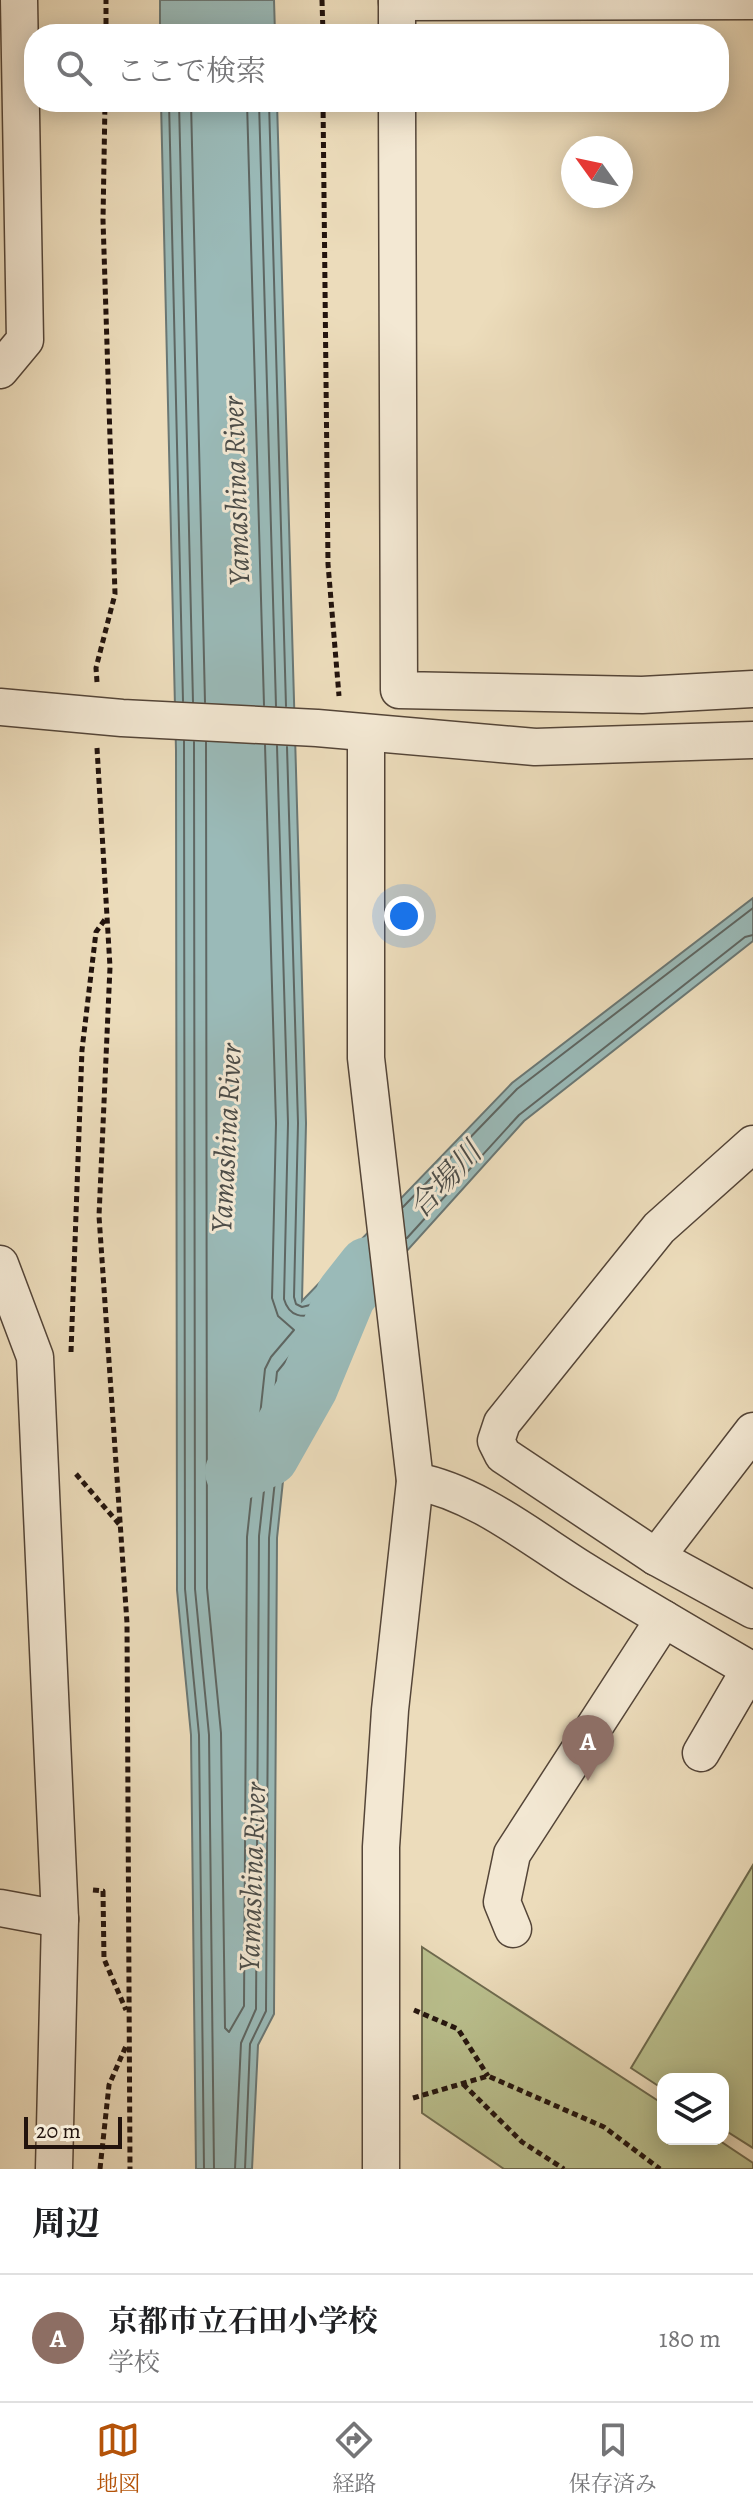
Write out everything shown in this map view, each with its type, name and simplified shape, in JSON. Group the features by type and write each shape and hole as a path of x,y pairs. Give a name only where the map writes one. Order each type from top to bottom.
{"street":[{"path":"0,370 25,340 19,0"},
{"path":"397,12 753,1"},
{"path":"397,112 399,690 642,695 753,689"},
{"path":"0,707 109,717 342,730 535,747 753,740"},
{"path":"342,730 366,1058 415,1481 390,1710 381,1847 381,2169"},
{"path":"753,1144 659,1228 502,1423 496,1441 503,1455 656,1557 753,1610"},
{"path":"0,1264 35,1357 74,1909 54,2169"},
{"path":"656,1557 753,1431"},
{"path":"415,1481 440,1486 474,1502 752,1670 701,1753"},
{"path":"513,1929 502,1902 512,1854 664,1619"},
{"path":"0,1908 74,1909"}],"path":[{"path":"106,0 106,24"},
{"path":"322,0 323,24"},
{"path":"105,112 103,220 115,594 96,668 109,717 96,761 110,967 99,1216 127,1623 130,2169"},
{"path":"323,112 328,564 342,730"},
{"path":"71,1358 82,1050 96,932 107,917"},
{"path":"75,1463 77,1477 120,1525"},
{"path":"74,1909 85,1889 103,1891 104,1959 127,2015"},
{"path":"410,2008 458,2029 488,2076 604,2127 660,2169"},
{"path":"100,2169 109,2085 128,2042"},
{"path":"410,2099 488,2076"},
{"path":"463,2084 522,2142 564,2169"}],"green space":[{"path":"753,1865 753,2148 729,2133 729,2073 657,2073 657,2085 631,2068"},
{"path":"422,1947 657,2100 657,2145 726,2145 753,2163 753,2169 504,2169 422,2113"}],"water":[{"path":"160,0 274,0 275,24 160,24"},
{"name":"Yamashina River","path":"161,112 277,112 306,1123 302,1301 512,1083 753,898 753,941 524,1121 294,1376 277,1538 274,2014 258,2045 252,2169 196,2169 191,1735 177,1590 176,750"}],"waterway":[{"name":"合場川","path":"235,1472 269,1456 308,1387 346,1295 368,1267"}],"place":[{"name":"京都市立石田小学校","path":"588,1781"}]}
